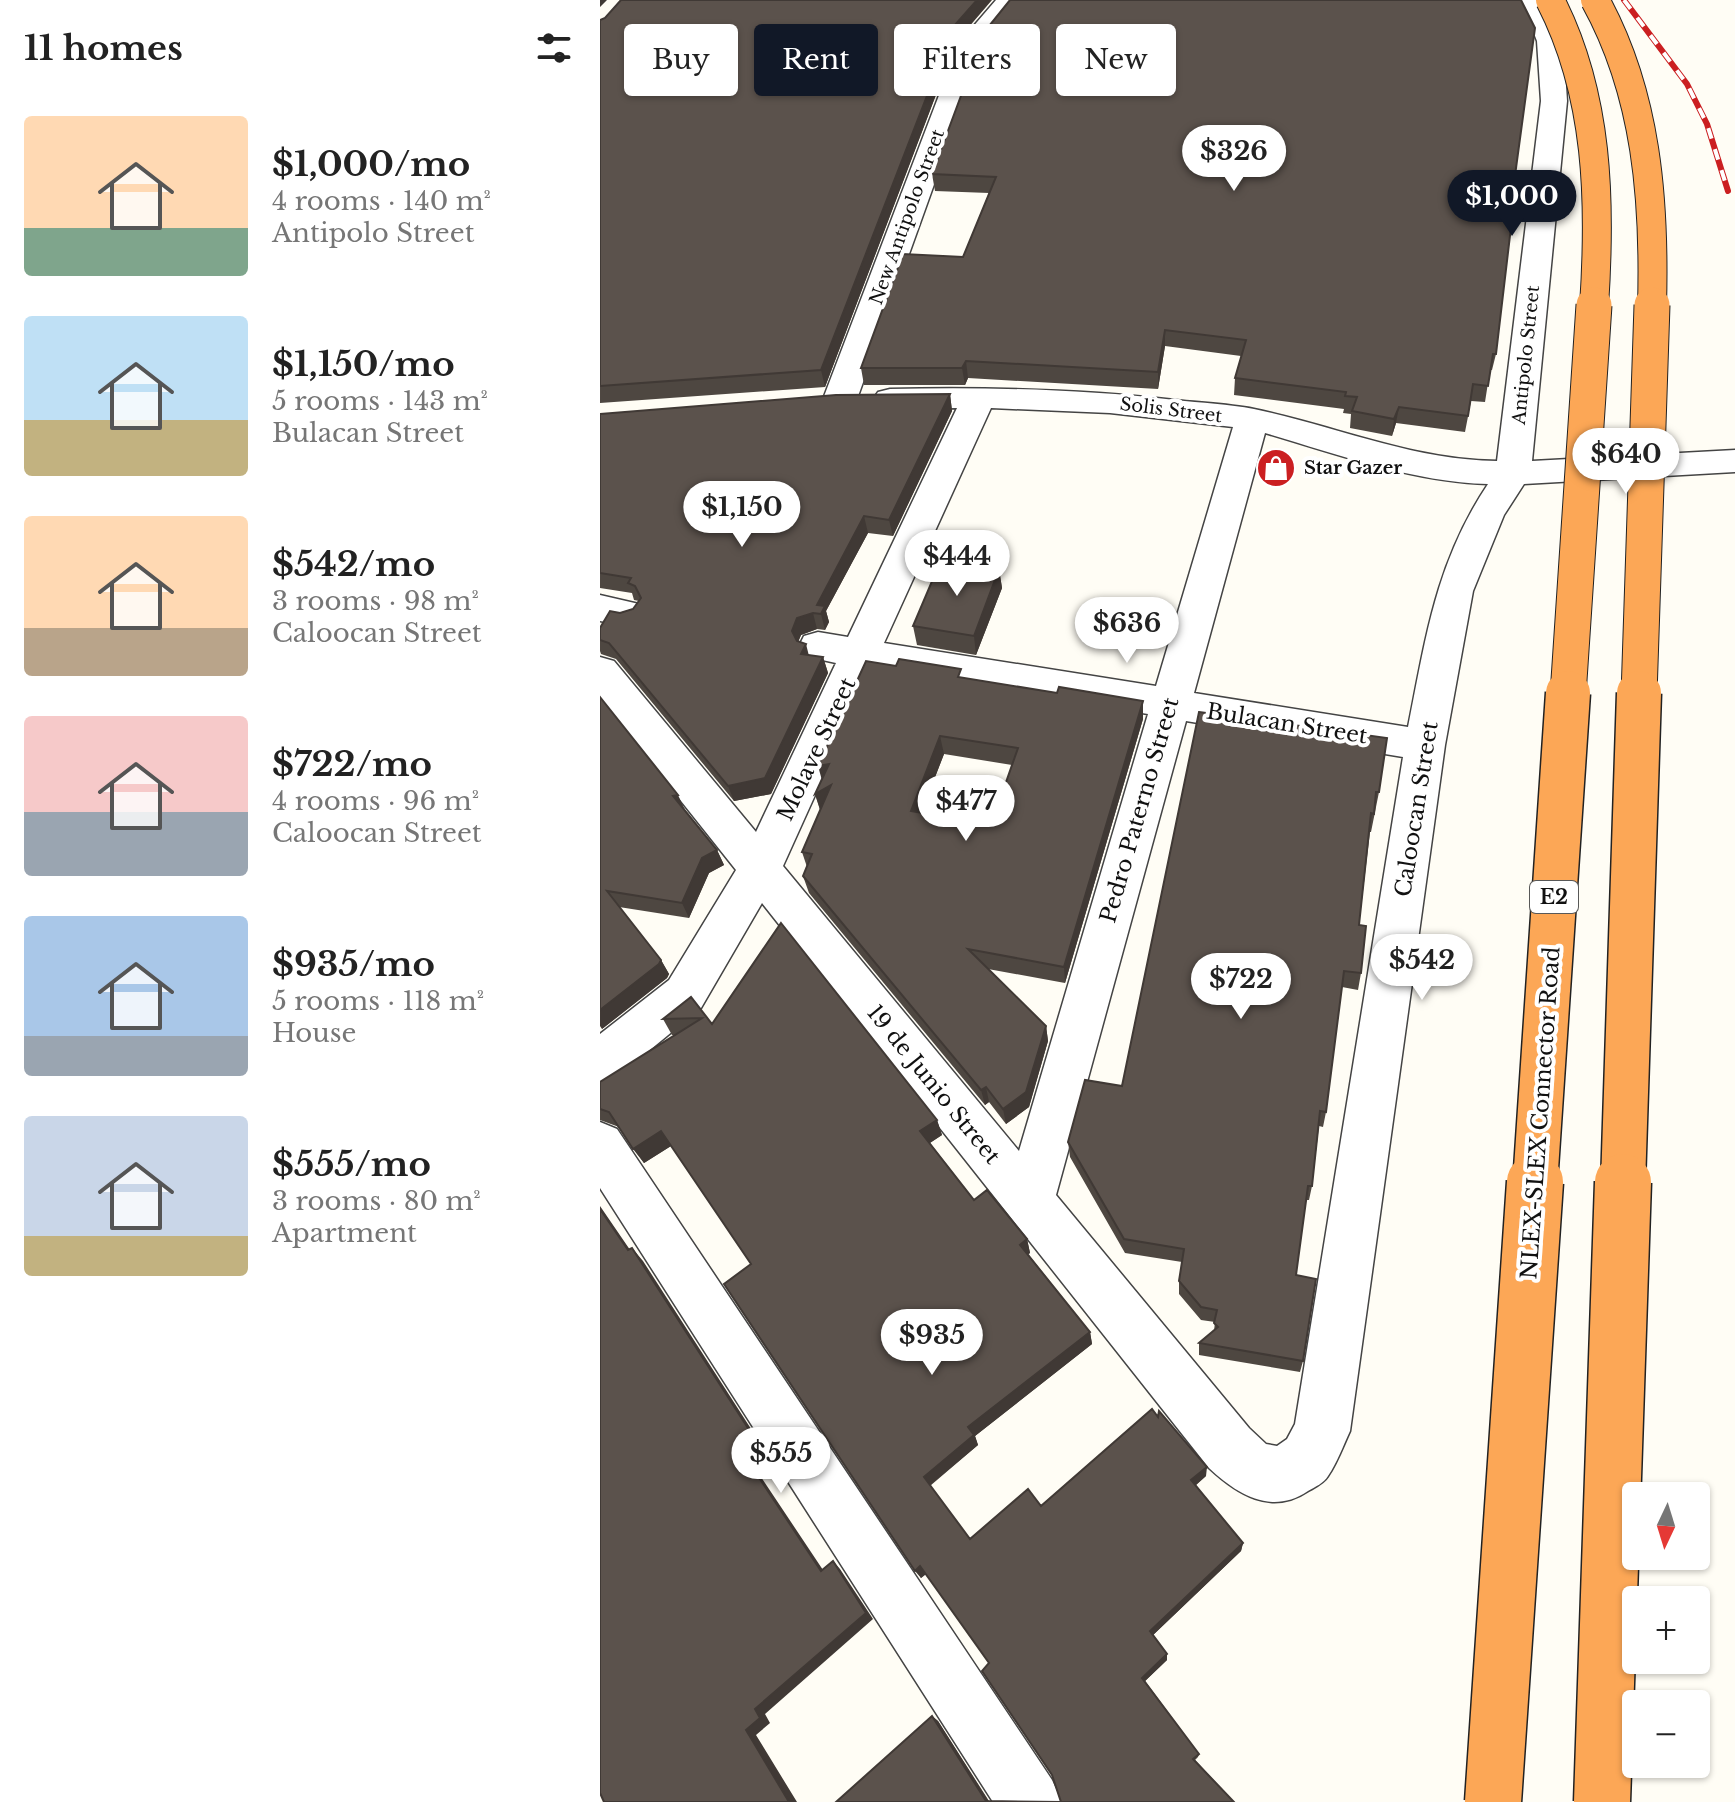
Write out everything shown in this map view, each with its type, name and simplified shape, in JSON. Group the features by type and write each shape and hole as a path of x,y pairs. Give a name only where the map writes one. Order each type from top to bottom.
{"highway":[{"name":"NLEX-SLEX Connector Road","path":"1493,1802 1595,294 1596,210 1592,136 1580,68 1550,0"},
{"path":"1595,0 1629,69 1644,138 1652,300 1602,1802"}],"street":[{"name":"New Antipolo Street","path":"824,400 972,43 1009,0"},
{"name":"Antipolo Street","path":"1513,473 1554,101 1550,41 1533,0"},
{"name":"Solis Street","path":"824,400 979,397 1110,403 1252,419 1418,464 1459,472 1513,473 1735,461"},
{"name":"Molave Street","path":"600,1062 685,994 760,869 979,397"},
{"name":"Pedro Paterno Street","path":"1029,1202 1252,419"},
{"name":"Caloocan Street","path":"1283,1475 1307,1459 1322,1431 1425,745 1454,591 1486,514 1513,473"},
{"name":"Bulacan Street","path":"818,646 1425,745"},
{"name":"19 de Junio Street","path":"600,671 1229,1448 1253,1470 1283,1475"},
{"path":"600,1145 1030,1802"}],"building":[{"path":"621,0 977,0 956,24 894,24 894,96 927,96 821,370 600,386 600,20"},
{"path":"1010,0 1521,0 1535,28 1508,227 1511,227 1496,354 1493,354 1488,386 1473,384 1468,416 1399,407 1394,419 1352,411 1357,397 1345,396 1346,392 1235,378 1246,340 1165,330 1158,372 966,361 962,368 861,368 903,254 963,257 996,177 932,174 961,96 1040,96 1040,24 991,24"},
{"path":"950,394 889,520 864,516 817,605 825,606 821,614 797,618 792,631 797,641 806,644 801,654 823,657 765,778 728,786 609,643 600,640 600,628 610,611 620,613 633,609 641,598 635,586 628,583 631,578 600,573 600,414 836,395"},
{"path":"941,560 999,569 974,636 913,626"},
{"path":"899,659 961,669 958,677 1057,693 1059,687 1143,701 1064,967 968,949 1046,1026 1026,1092 1003,1109 986,1087 981,1090 803,876 812,854 802,852 831,785 815,794 829,764 818,766 866,661 896,666","holes":["940,736 1018,748 991,825 911,811"]},
{"path":"600,697 678,795 673,796 717,850 702,858 682,903 607,891 661,960 600,1010"},
{"path":"1199,712 1387,738 1379,792 1376,792 1374,814 1371,813 1359,925 1366,926 1361,973 1344,971 1326,1112 1320,1111 1312,1186 1308,1186 1296,1275 1316,1279 1303,1361 1199,1343 1218,1327 1214,1323 1217,1310 1201,1307 1179,1281 1184,1249 1124,1239 1068,1142 1085,1080 1122,1086"},
{"path":"781,923 937,1120 920,1131 974,1200 987,1190 1027,1239 1020,1245 1090,1332 968,1427 974,1435 924,1477 970,1539 1028,1489 1041,1506 1152,1409 1158,1417 1159,1411 1207,1467 1191,1480 1243,1543 1150,1631 1167,1654 1142,1678 1199,1754 1193,1759 1234,1802 1061,1802 1052,1775 982,1671 989,1663 920,1566 915,1571 724,1284 751,1264 661,1131 633,1149 609,1112 600,1109 600,1082 702,1018 663,1019 691,997 712,1024"},
{"path":"600,1209 628,1250 632,1248 764,1453 750,1464 821,1571 833,1561 866,1613 755,1709 760,1718 746,1730 789,1802 604,1802 600,1793"},
{"path":"932,1716 986,1801 1061,1802 836,1802"}],"railway":[{"path":"1624,0 1687,84 1707,124 1728,191"}],"place":[{"name":"Star Gazer","path":"1276,468"}]}
